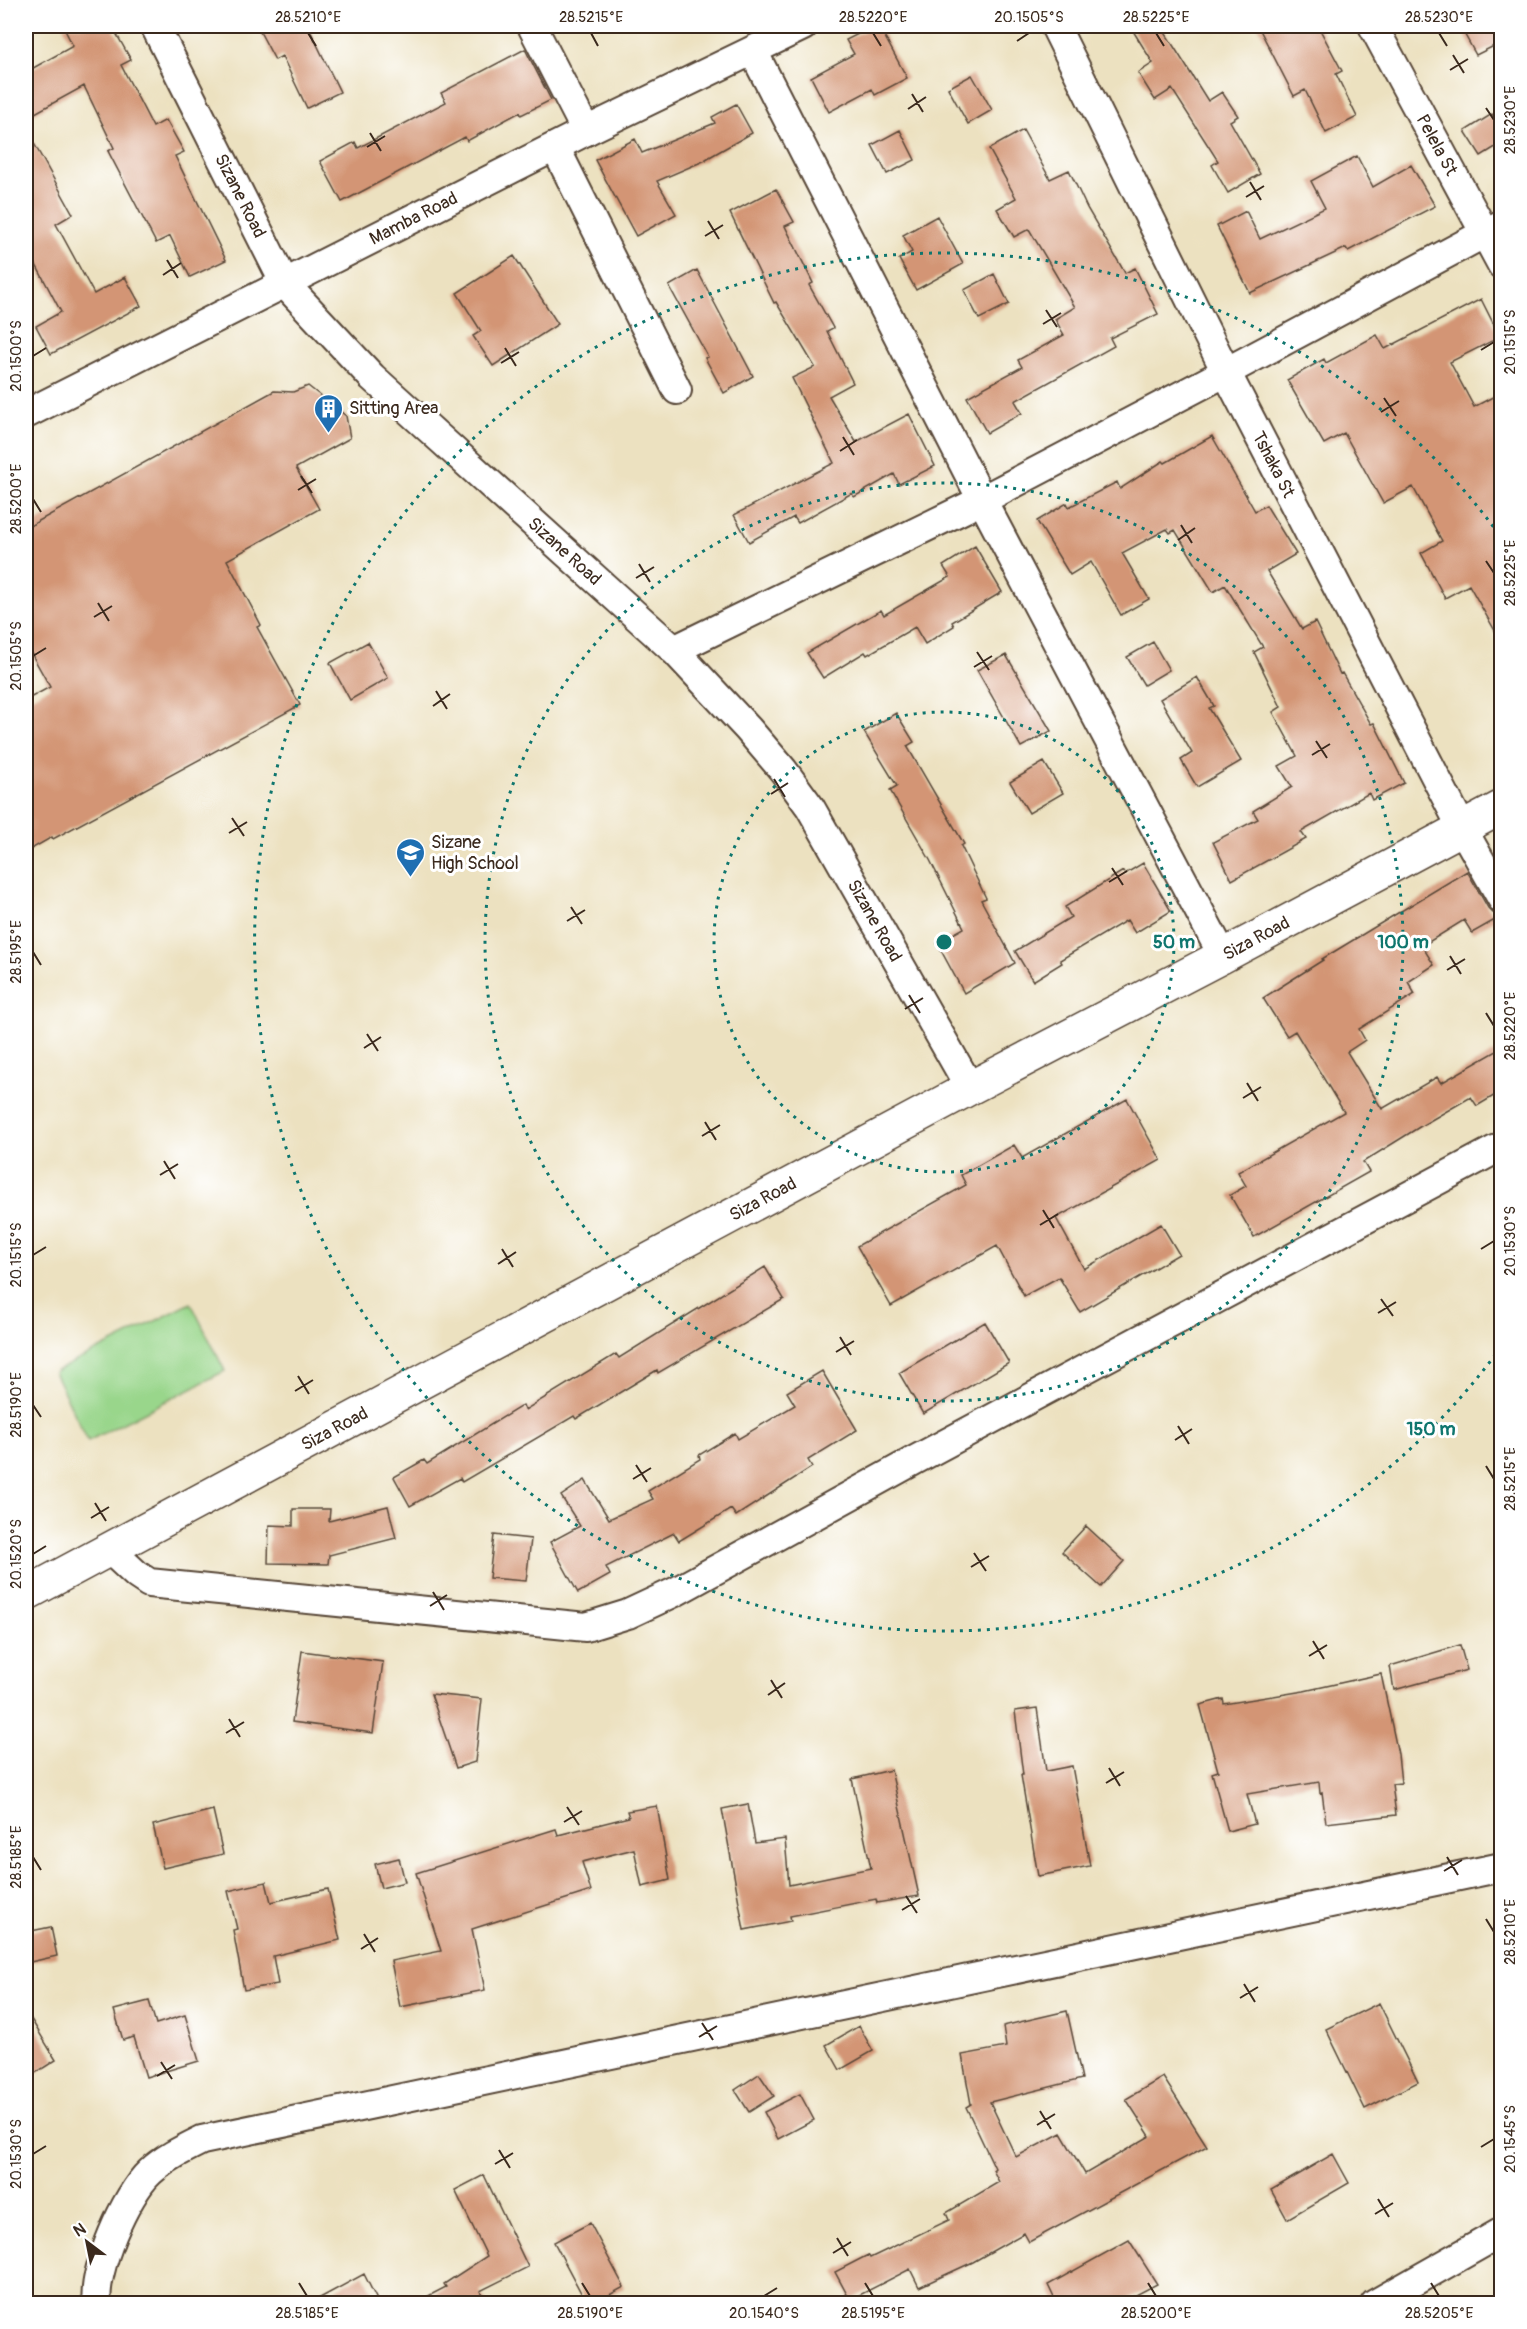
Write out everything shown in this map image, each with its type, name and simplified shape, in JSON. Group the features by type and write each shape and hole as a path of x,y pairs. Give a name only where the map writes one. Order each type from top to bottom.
{"street":[{"name":"Sizane Road","path":"155,26 285,284 372,377 674,650 783,770 810,807 970,1088"},
{"path":"532,26 586,131"},
{"name":"Mamba Road","path":"27,410 285,284 586,131 803,26"},
{"name":"Tshaka St","path":"1055,26 1226,372 1462,828 1502,899"},
{"name":"Pelela St","path":"1373,26 1493,228 1502,265"},
{"path":"753,51 982,500 1223,956"},
{"path":"555,147 677,390"},
{"path":"674,650 982,500 1493,228"},
{"name":"Siza Road","path":"26,1594 970,1088 1502,807"},
{"path":"109,1549 149,1583 586,1627 628,1614 675,1592 915,1460 1502,1146"},
{"path":"97,2304 102,2265 115,2228 132,2195 149,2172 174,2153 202,2140 1502,1868"},
{"path":"1375,2304 1502,2232"}],"green space":[{"path":"191,1303 225,1371 88,1441 54,1372"}],"building":[{"path":"63,26 112,26 131,60 121,65 153,127 166,120 184,152 175,156 226,260 190,277 170,236 156,243 108,151 114,148 84,86 26,118 26,72 73,46"},
{"path":"257,26 308,26 340,92 307,108 282,56 275,60"},
{"path":"874,26 879,26 907,78 875,95 872,89 829,112 811,77 854,54 846,40"},
{"path":"1130,26 1161,26 1208,101 1222,92 1238,116 1230,121 1260,174 1228,193 1212,165 1218,161 1172,89 1155,100 1138,73 1153,63"},
{"path":"1258,26 1318,26 1342,71 1336,74 1357,117 1326,133 1305,90 1294,96"},
{"path":"1460,26 1502,26 1502,42 1476,55"},
{"path":"525,49 551,100 521,115 520,112 467,141 465,137 342,202 320,161 355,142 358,148 446,102 441,93"},
{"path":"972,75 992,110 968,124 948,88"},
{"path":"736,104 752,133 706,160 657,181 676,214 636,236 595,160 635,139 642,153 715,123 712,117"},
{"path":"1492,114 1502,130 1502,143 1481,156 1465,131"},
{"path":"26,129 73,214 56,224 94,294 125,277 141,306 51,354 36,326 61,312 26,246"},
{"path":"900,130 915,160 887,174 872,145"},
{"path":"1023,130 1050,179 1069,170 1087,208 1125,273 1135,268 1158,314 1110,338 1114,346 1015,401 1022,413 987,433 967,397 1022,367 1018,360 1064,335 1055,319 1075,307 1029,229 1014,237 997,209 1016,198 989,149"},
{"path":"1357,156 1373,187 1411,165 1435,206 1348,251 1346,248 1250,293 1217,226 1246,211 1260,239 1325,208 1311,181"},
{"path":"776,189 794,222 785,226 813,283 809,285 833,328 827,331 853,383 829,396 856,442 909,414 935,466 899,484 894,474 854,497 852,493 798,523 794,517 749,542 734,515 834,463 792,378 815,367 776,302 774,303 730,213"},
{"path":"937,216 963,264 916,290 899,259 912,252 903,235"},
{"path":"514,256 558,324 493,366 473,336 481,331 457,293"},
{"path":"697,270 753,376 724,393 705,358 708,357 669,286"},
{"path":"994,274 1009,304 979,319 964,290"},
{"path":"1481,299 1500,337 1450,362 1474,407 1502,392 1502,643 1469,585 1445,598 1421,553 1442,541 1413,487 1383,503 1344,433 1324,444 1287,380 1324,359 1326,363 1377,335 1385,349"},
{"path":"308,386 346,416 350,438 296,468 319,509 227,560 261,625 257,627 300,705 26,852 26,700 50,687 26,644 26,528 274,391 293,392"},
{"path":"1212,436 1255,511 1266,505 1296,554 1267,571 1302,629 1315,622 1340,674 1342,673 1371,724 1374,723 1404,783 1372,800 1369,793 1301,832 1306,839 1232,880 1213,842 1258,819 1253,811 1292,787 1279,766 1297,756 1273,712 1281,707 1254,652 1263,647 1225,585 1213,592 1175,530 1170,533 1167,529 1122,553 1149,599 1121,615 1091,562 1070,575 1037,521 1067,503 1069,507 1117,482 1120,489 1163,461 1165,463"},
{"path":"975,546 1002,592 952,622 954,626 925,644 915,627 867,655 865,652 823,678 807,653 881,610 884,615 950,577 943,566"},
{"path":"368,642 388,678 350,700 330,663"},
{"path":"1153,642 1169,670 1144,685 1127,657"},
{"path":"1006,655 1051,731 1021,747 977,670"},
{"path":"1197,677 1214,706 1209,708 1241,761 1197,787 1181,760 1192,753 1160,699"},
{"path":"896,713 914,742 907,746 964,844 961,846 986,898 981,900 1015,963 964,993 937,943 964,928 930,860 890,790 897,786 864,732"},
{"path":"1044,762 1063,793 1029,813 1010,782"},
{"path":"1143,863 1171,911 1135,933 1127,920 1060,960 1062,963 1033,981 1015,951 1071,917 1065,907 1123,871 1125,874"},
{"path":"1467,871 1488,908 1493,913 1502,916 1472,933 1464,920 1422,946 1434,965 1408,982 1415,994 1359,1029 1365,1040 1347,1052 1382,1109 1437,1077 1441,1083 1502,1048 1502,1091 1477,1106 1471,1097 1421,1126 1363,1162 1369,1172 1254,1237 1230,1195 1246,1186 1238,1172 1344,1112 1295,1031 1287,1036 1263,998 1322,959"},
{"path":"1127,1099 1161,1160 1056,1218 1084,1269 1161,1224 1179,1254 1080,1312 1059,1277 1024,1296 997,1246 891,1306 857,1246 966,1185 961,1175 1014,1145 1022,1158"},
{"path":"765,1267 784,1299 658,1373 657,1370 576,1419 574,1416 462,1482 460,1478 410,1506 394,1477 424,1460 427,1464 523,1405 525,1410 616,1354 619,1358"},
{"path":"985,1322 1009,1363 923,1414 899,1373"},
{"path":"822,1371 857,1430 808,1460 812,1467 736,1516 731,1509 679,1541 674,1533 606,1567 610,1575 578,1593 550,1542 580,1526 561,1496 585,1480 609,1519 653,1499 648,1491 700,1459 699,1455 735,1433 738,1439 795,1405 787,1392"},
{"path":"388,1506 396,1538 329,1555 328,1564 268,1563 269,1525 293,1526 293,1509 330,1509 329,1521"},
{"path":"1086,1526 1124,1561 1101,1587 1062,1552"},
{"path":"494,1535 531,1539 526,1581 489,1578"},
{"path":"1460,1645 1467,1670 1394,1690 1390,1666"},
{"path":"302,1651 383,1662 373,1733 292,1722"},
{"path":"1381,1674 1398,1754 1401,1783 1392,1784 1396,1815 1326,1823 1319,1782 1247,1794 1255,1824 1228,1831 1212,1773 1218,1771 1200,1705 1223,1699 1224,1704 1304,1691"},
{"path":"431,1694 482,1699 475,1762 456,1768"},
{"path":"1037,1708 1046,1771 1072,1766 1090,1866 1038,1876 1021,1775 1023,1775 1015,1711"},
{"path":"891,1770 919,1896 877,1903 876,1899 790,1916 791,1921 744,1930 722,1809 748,1804 755,1843 785,1839 789,1885 871,1868 852,1779"},
{"path":"657,1806 670,1880 642,1887 634,1849 582,1862 591,1891 472,1929 485,1990 400,2007 391,1961 441,1951 416,1873 556,1829 558,1835 629,1817 627,1811"},
{"path":"213,1810 223,1854 163,1868 153,1825"},
{"path":"399,1858 405,1882 381,1888 375,1864"},
{"path":"266,1882 271,1902 328,1889 340,1940 273,1956 278,1984 244,1990 233,1930 237,1929 228,1891"},
{"path":"51,1927 57,1956 26,1963 26,1932"},
{"path":"149,2001 156,2024 185,2015 199,2061 146,2077 134,2037 123,2040 114,2010"},
{"path":"1379,2003 1418,2082 1365,2109 1326,2029"},
{"path":"26,2011 56,2060 26,2079"},
{"path":"1067,2011 1082,2079 990,2102 1016,2157 1061,2133 1085,2174 1150,2136 1126,2099 1163,2077 1207,2146 1029,2242 1024,2233 973,2262 919,2287 910,2269 850,2300 835,2272 949,2220 946,2213 999,2182 993,2170 995,2168 966,2107 971,2104 962,2055 1006,2047 1003,2026"},
{"path":"859,2026 873,2051 840,2070 826,2045"},
{"path":"759,2074 774,2096 749,2112 735,2090"},
{"path":"800,2094 814,2120 778,2139 764,2112"},
{"path":"1333,2154 1349,2183 1287,2219 1271,2190"},
{"path":"484,2175 528,2267 480,2291 488,2304 413,2304 446,2287 444,2284 487,2256 455,2190"},
{"path":"590,2223 624,2287 593,2304 587,2304 554,2242"},
{"path":"1129,2240 1157,2284 1119,2304 1057,2304 1048,2285"},
{"path":"364,2274 379,2304 309,2304"}],"place":[{"name":"Sitting Area","path":"328,434"},
{"name":"Sizane High School","path":"410,878"}]}
